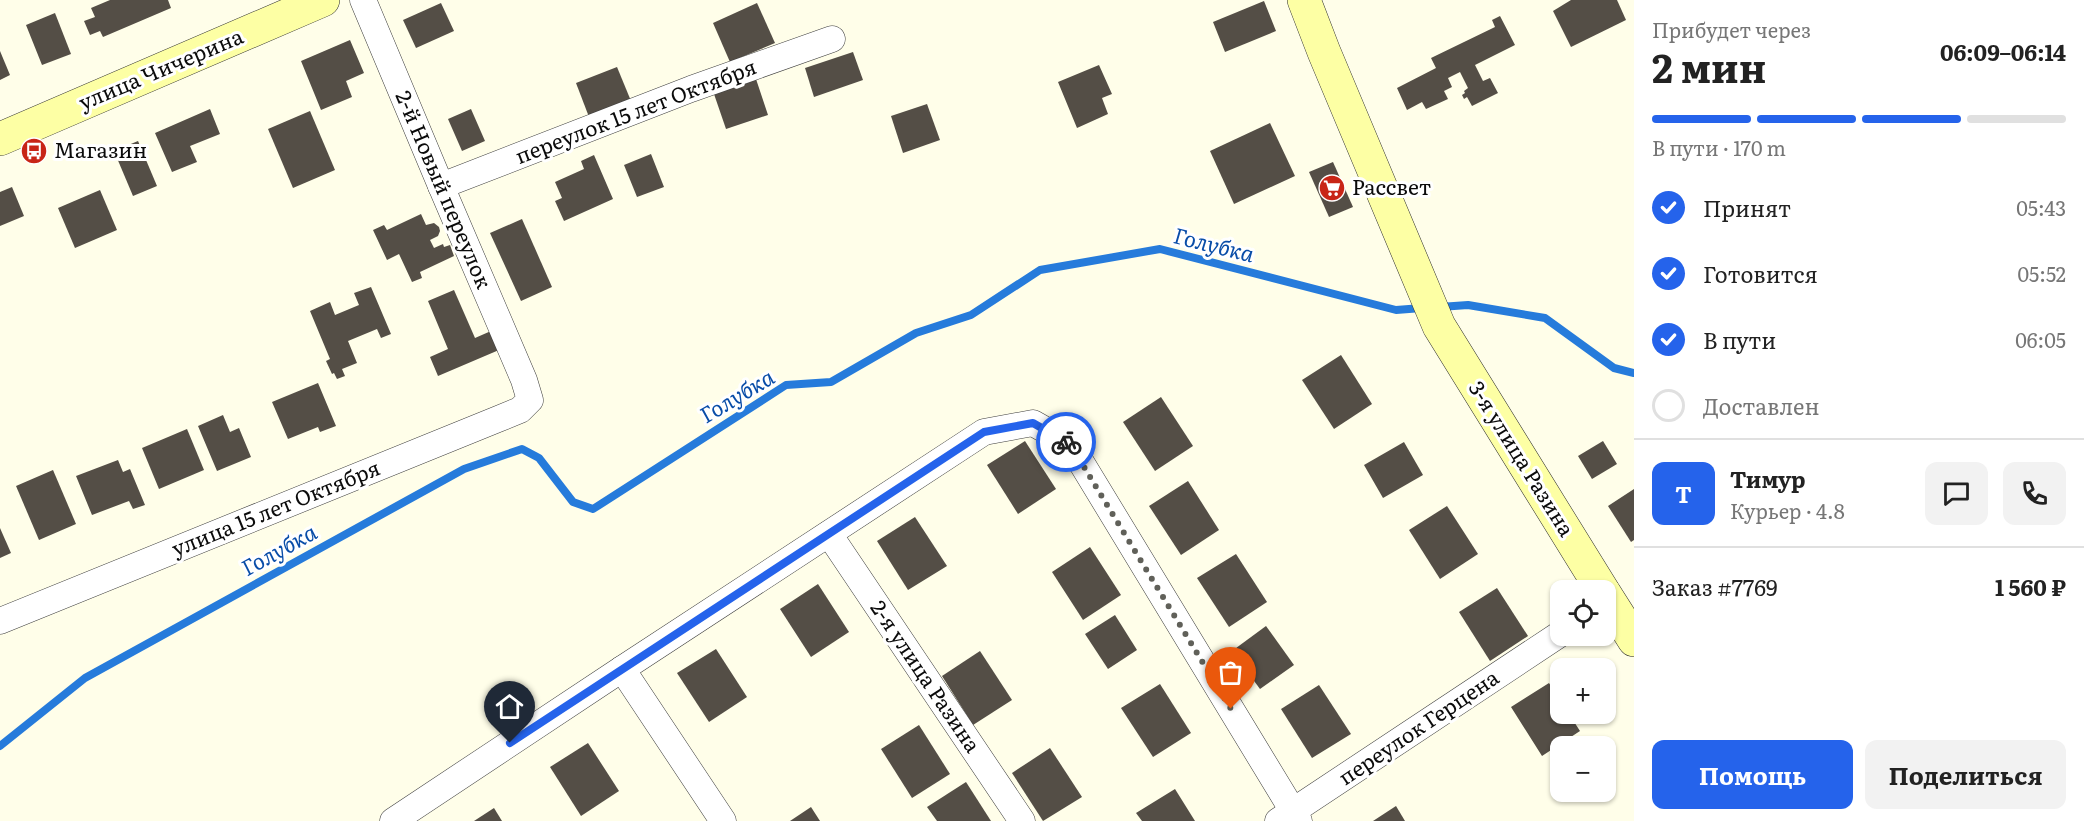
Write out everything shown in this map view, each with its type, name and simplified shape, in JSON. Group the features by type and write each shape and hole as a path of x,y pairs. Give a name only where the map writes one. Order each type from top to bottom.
{"street":[{"name":"улица Чичерина","path":"0,139 322,0"},
{"name":"2-й Новый переулок","path":"363,0 525,380"},
{"name":"3-я улица Разина","path":"1304,0 1439,326 1595,580"},
{"name":"переулок 15 лет Октября","path":"441,186 692,89 832,39"},
{"name":"улица 15 лет Октября","path":"0,621 520,410 530,400 525,380"},
{"path":"407,817 622,669 984,432 1033,423 1070,444 1290,818"},
{"name":"2-я улица Разина","path":"829,534 1022,821"},
{"name":"3-я улица Разина","path":"1616,613 1634,640"},
{"name":"переулок Герцена","path":"1290,818 1550,641"},
{"path":"622,669 723,821"}],"building":[{"path":"110,0 168,0 171,8 103,37 100,31 90,35 84,21 95,17 91,8"},
{"path":"1571,0 1617,0 1626,20 1571,47 1553,11"},
{"path":"1264,1 1276,31 1225,52 1213,22"},
{"path":"441,3 454,31 416,48 403,20"},
{"path":"757,3 775,43 730,62 713,23"},
{"path":"55,13 71,54 42,65 26,25"},
{"path":"1500,16 1515,45 1475,65 1483,81 1490,78 1498,93 1472,106 1467,97 1464,99 1462,95 1468,88 1460,72 1448,78 1452,87 1444,91 1448,99 1426,109 1422,102 1407,110 1397,88 1436,68 1431,58 1495,27 1492,20"},
{"path":"350,40 364,73 346,81 352,97 321,110 301,61"},
{"path":"0,51 10,75 0,80"},
{"path":"853,52 863,80 814,97 805,68"},
{"path":"1099,65 1112,94 1102,98 1108,114 1077,128 1058,82"},
{"path":"617,67 631,101 589,117 576,83"},
{"path":"756,79 768,115 726,129 714,94"},
{"path":"927,104 940,140 903,153 891,116"},
{"path":"210,109 220,134 190,146 197,162 172,172 155,133"},
{"path":"471,109 485,141 462,151 448,119"},
{"path":"310,111 335,170 293,188 268,129"},
{"path":"1270,123 1295,176 1234,204 1210,151"},
{"path":"138,141 157,186 133,196 114,151"},
{"path":"651,154 664,187 637,197 624,165"},
{"path":"594,155 613,199 564,221 555,201 562,198 555,182 584,169 581,161"},
{"path":"1333,162 1353,207 1329,217 1309,172"},
{"path":"12,187 24,216 0,226 0,192"},
{"path":"100,190 117,230 75,248 58,208"},
{"path":"421,214 426,225 434,223 439,227 438,236 430,240 434,248 443,244 444,247 450,245 454,256 420,272 422,278 412,282 399,254 387,260 373,230 384,225 387,230"},
{"path":"522,219 552,287 521,301 490,233"},
{"path":"371,287 391,334 381,338 377,329 348,341 357,363 342,369 345,376 337,379 326,361 330,359 310,311 330,302 335,315 359,305 354,293"},
{"path":"454,290 475,338 491,331 499,350 438,376 430,357 448,349 428,301"},
{"path":"1341,355 1372,404 1334,429 1302,380"},
{"path":"318,383 336,426 320,432 318,427 288,439 272,402"},
{"path":"1161,397 1193,446 1155,471 1123,422"},
{"path":"223,415 230,432 239,428 251,457 217,471 198,426"},
{"path":"187,429 204,470 159,489 142,448"},
{"path":"1025,441 1056,489 1018,514 987,465"},
{"path":"1603,441 1617,464 1592,479 1578,456"},
{"path":"1404,442 1423,475 1383,498 1364,465"},
{"path":"118,460 123,472 130,469 145,505 133,509 129,501 92,515 76,476"},
{"path":"53,470 76,524 39,540 16,486"},
{"path":"1188,481 1219,530 1181,555 1149,506"},
{"path":"1634,489 1634,540 1631,542 1608,506"},
{"path":"1447,506 1478,554 1440,579 1409,530"},
{"path":"915,517 947,566 908,590 877,541"},
{"path":"0,528 11,553 0,558"},
{"path":"1090,547 1121,595 1083,620 1052,572"},
{"path":"1236,554 1267,602 1229,627 1197,578"},
{"path":"818,584 849,632 811,657 780,609"},
{"path":"1497,588 1528,636 1490,661 1459,612"},
{"path":"1115,615 1137,650 1108,669 1085,634"},
{"path":"1266,626 1294,665 1260,689 1232,651"},
{"path":"716,649 747,697 709,722 677,673"},
{"path":"980,651 1012,700 973,725 942,676"},
{"path":"1549,683 1550,724 1575,724 1580,731 1572,736 1550,736 1550,751 1542,756 1511,707"},
{"path":"1160,684 1191,733 1153,757 1121,708"},
{"path":"1319,685 1351,734 1312,758 1281,709"},
{"path":"919,725 950,774 912,798 881,749"},
{"path":"588,743 619,791 581,816 550,767"},
{"path":"1050,748 1082,797 1043,821 1012,773"},
{"path":"966,782 991,821 937,821 927,807"},
{"path":"1175,789 1195,821 1142,821 1136,813"},
{"path":"1396,806 1405,821 1373,821"},
{"path":"811,807 820,821 790,821"},
{"path":"494,808 502,821 474,821"}],"waterway":[{"name":"Голубка","path":"0,746 85,678 464,469 522,449 539,458 573,502 593,509 786,385 831,382 916,333 971,315 1040,270 1160,249 1396,310 1422,308"},
{"name":"Голубка","path":"1440,307 1468,305 1545,318 1614,368 1634,373"}],"way so far":[{"path":"1066,442 1070,444 1231,709"}],"place":[{"name":"Магазин","path":"34,151"},
{"name":"Рассвет","path":"1332,188"}],"route":[{"path":"510,743 984,432 1033,423 1066,442"}]}
